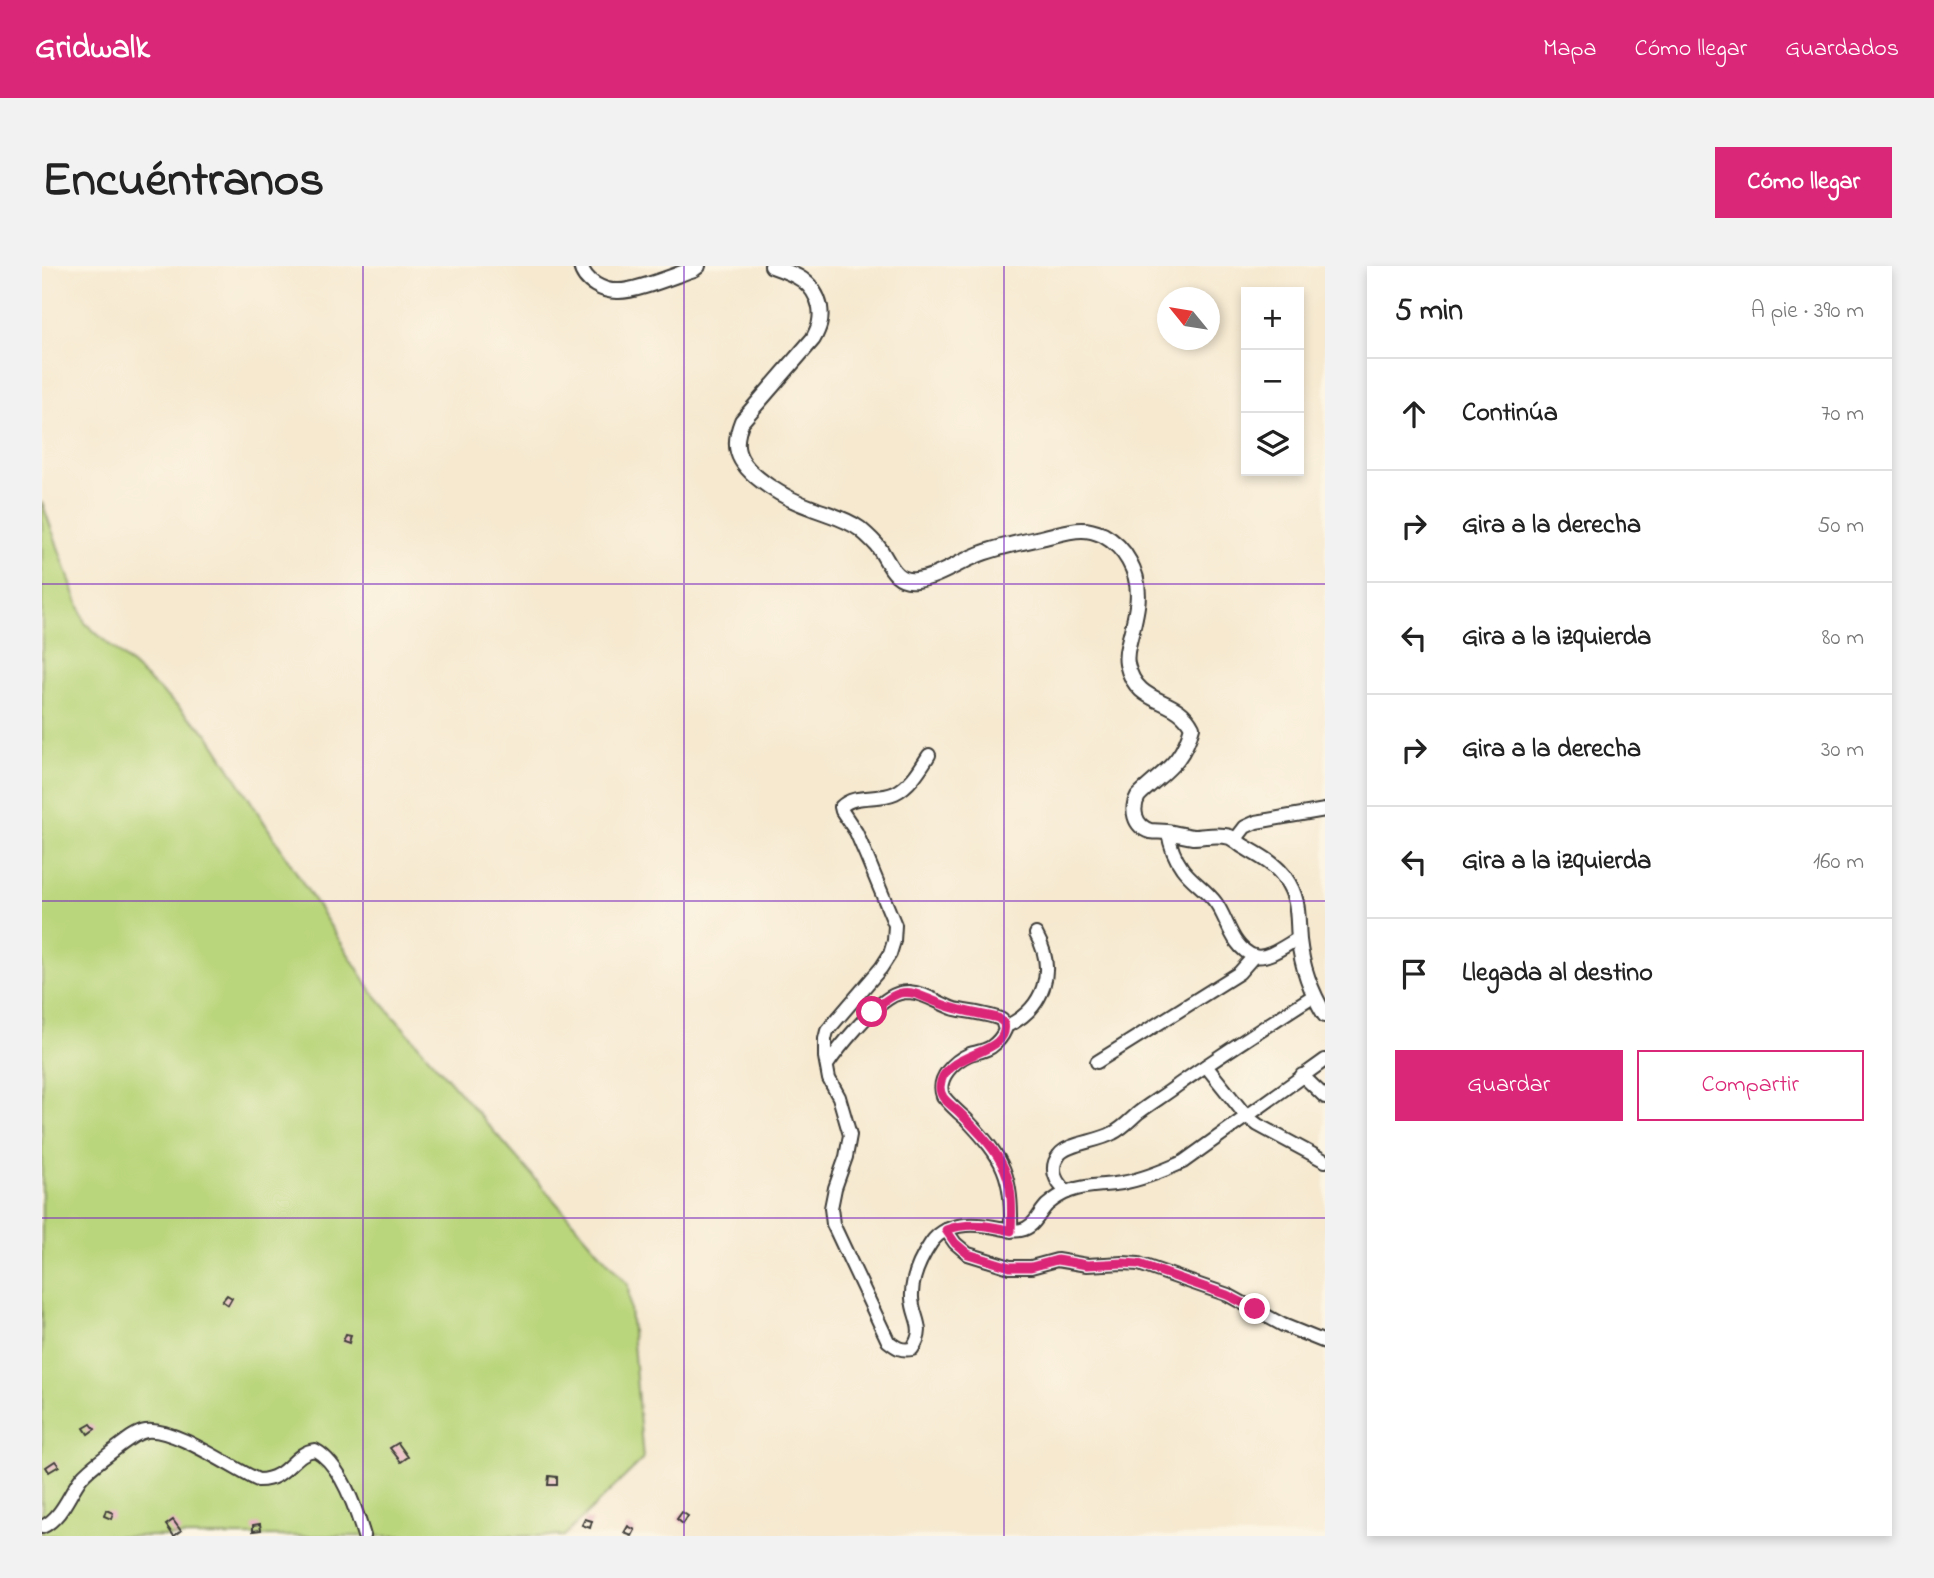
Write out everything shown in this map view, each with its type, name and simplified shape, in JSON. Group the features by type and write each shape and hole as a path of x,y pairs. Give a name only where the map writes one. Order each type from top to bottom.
{"street":[{"path":"580,266 581,271 592,282 621,292 694,270 698,266"},
{"path":"772,266 794,274 813,289 819,303 820,324 813,339 743,421 737,444 738,453 745,465 789,499 854,524 877,546 895,574 906,579 922,579 1003,546 1071,531 1095,532 1111,541 1126,556 1138,585 1138,606 1126,656 1131,676 1143,692 1180,711 1192,727 1179,758 1135,802 1135,815 1141,826 1153,831 1194,837 1225,836 1272,864 1286,879 1297,907 1303,963 1313,996 1325,1014"},
{"path":"929,755 905,787 896,793 851,800 841,807 856,832 895,925 890,954 827,1031 825,1040 829,1079 839,1097 850,1135 831,1208 833,1224 888,1341 903,1350 912,1349 920,1334 912,1298 913,1283 931,1244 946,1230 977,1225 1011,1231 1022,1230 1033,1224 1048,1205 1067,1192 1088,1185 1137,1180 1168,1169 1183,1162 1325,1060"},
{"path":"1235,840 1245,827 1256,822 1325,810"},
{"path":"1168,832 1171,849 1182,868 1216,902 1241,948 1260,957 1299,938"},
{"path":"1011,1231 1011,1197 1000,1160 985,1140 946,1100 940,1087 954,1065 971,1054 992,1046 1002,1037 1005,1027 1034,1005 1043,989 1046,970 1044,951 1036,934"},
{"path":"1097,1062 1239,973 1254,956"},
{"path":"827,1065 836,1051 872,1012 887,999 900,993 914,992 950,1007 998,1018 1005,1027"},
{"path":"1067,1192 1054,1175 1055,1161 1062,1150 1099,1140 1118,1130 1206,1066 1313,996"},
{"path":"1206,1066 1246,1116 1268,1132 1325,1161"},
{"path":"1302,1075 1325,1097"},
{"path":"946,1230 955,1243 968,1254 1010,1267 1031,1267 1057,1260 1087,1265 1139,1264 1227,1295 1283,1325 1325,1342"},
{"path":"42,1527 55,1517 88,1470 137,1434 147,1431 176,1437 258,1480 268,1480 279,1475 307,1452 315,1450 327,1460 351,1499 364,1536"}],"green space":[{"path":"42,502 85,623 208,734 373,993 628,1285 643,1459 564,1536 42,1536"}],"building":[{"path":"227,1295 232,1298 228,1305 222,1301"},
{"path":"346,1334 351,1335 349,1343 343,1341"},
{"path":"91,1424 95,1429 88,1434 84,1428"},
{"path":"398,1443 408,1457 401,1462 390,1448"},
{"path":"55,1461 59,1466 49,1472 46,1467"},
{"path":"549,1476 557,1477 557,1485 548,1485"},
{"path":"106,1510 113,1513 111,1519 104,1516"},
{"path":"682,1512 688,1516 683,1524 677,1519"},
{"path":"585,1519 592,1521 590,1528 582,1525"},
{"path":"173,1520 181,1531 174,1536 166,1525"},
{"path":"260,1524 261,1530 253,1531 253,1525"},
{"path":"628,1526 635,1530 632,1536 624,1533"}],"route":[{"path":"872,1012 893,995 914,992 970,1013 995,1016 1004,1023 1005,1030 998,1042 954,1065 940,1087 946,1100 985,1140 1000,1160 1010,1188 1011,1231 977,1225 946,1230 961,1249 974,1257 1010,1267 1031,1267 1057,1260 1087,1265 1139,1264 1227,1295 1255,1309"}]}
